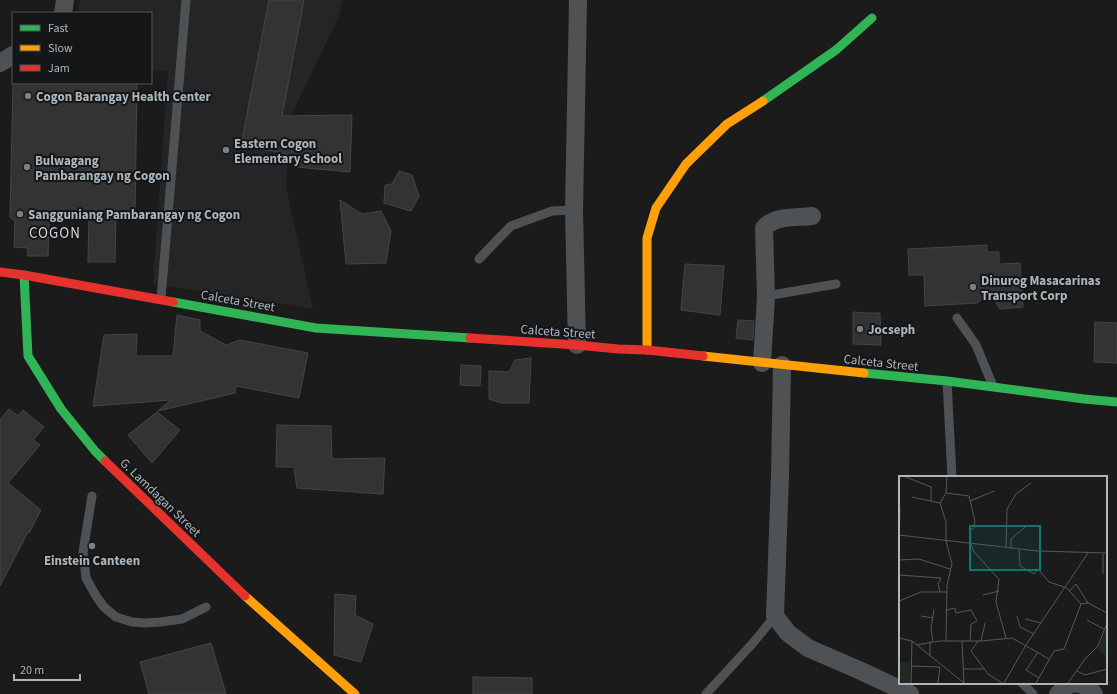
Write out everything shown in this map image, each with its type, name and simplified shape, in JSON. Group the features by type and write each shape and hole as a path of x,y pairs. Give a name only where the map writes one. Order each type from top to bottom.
{"main road":[{"path":"647,350 647,238 656,208 660,202 686,164 727,124 836,50 872,18"},
{"name":"Calceta Street","path":"0,272 161,299 316,328 647,350 947,381 1117,402"},
{"name":"G. Lamdagan Street","path":"24,275 28,356 61,409 95,451 186,540 244,595 355,694"}],"street":[{"path":"63,12 65,0"},
{"path":"577,345 574,210 578,0"},
{"path":"0,63 12,56"},
{"path":"762,363 766,296 764,228 768,223 776,219 812,216"},
{"path":"782,365 775,616 788,632 808,648 910,694"},
{"path":"1058,694 1070,684 1081,684 1094,694"}],"lane":[{"path":"161,299 186,0"},
{"path":"479,259 511,226 552,211 574,210"},
{"path":"766,296 836,284"},
{"path":"957,318 976,345 994,388"},
{"path":"947,381 952,476"},
{"path":"92,496 83,552 86,578 104,607 116,616 132,622 145,623 182,619 206,607"},
{"path":"706,694 753,643 775,616"},
{"path":"1023,684 1033,694"}],"shaded area":[{"name":"Eastern Cogon Elementary School","path":"80,0 343,0 338,18 292,114 286,187 313,309 153,284 168,71 152,70 152,12 78,12"}],"building":[{"path":"269,0 304,0 282,116 352,115 350,172 297,167 303,157 241,145"},
{"path":"13,84 137,84 135,214 116,214 115,262 88,262 89,214 49,214 48,256 27,256 28,248 14,247 15,221 10,217"},
{"path":"399,171 412,175 419,196 411,211 384,203 385,185 392,184"},
{"path":"340,200 362,214 381,211 391,231 386,263 346,264"},
{"name":"Dinurog Masacarinas Transport Corp","path":"987,245 987,252 999,252 999,264 1020,263 1023,307 1000,309 990,293 977,303 925,306 924,275 909,275 908,249"},
{"path":"685,264 724,266 720,315 681,310"},
{"path":"853,312 880,313 881,345 853,344"},
{"path":"177,315 200,320 200,331 226,345 240,340 308,353 299,398 236,386 235,393 158,411 171,400 93,406 104,335 137,334 136,356 173,356"},
{"path":"738,320 754,321 753,340 736,338"},
{"path":"1095,322 1117,323 1117,363 1094,362"},
{"path":"531,358 529,403 501,403 489,399 489,371 509,372 515,360"},
{"path":"461,365 481,366 480,386 460,385"},
{"path":"9,409 18,416 23,410 44,427 33,440 40,445 8,483 41,510 0,586 0,420"},
{"path":"157,412 180,430 152,463 128,435"},
{"path":"277,425 331,426 332,459 385,458 383,494 297,488 294,467 276,467"},
{"path":"335,594 356,596 355,615 373,624 361,662 334,655"},
{"path":"211,643 226,694 149,694 140,662"},
{"path":"473,677 532,678 532,694 473,694"}],"traffic: fast":[{"path":"763,101 836,50 872,18"},
{"path":"24,275 28,356 61,409 105,461"},
{"path":"173,302 316,328 470,338"},
{"path":"864,373 947,381 1117,402"}],"traffic: slow":[{"path":"647,350 647,238 656,208 686,164 727,124 763,101"},
{"path":"703,356 864,373"},
{"path":"245,596 355,694"}],"traffic: jam":[{"path":"0,272 173,302"},
{"path":"470,338 647,350 703,356"},
{"path":"105,461 245,596"}],"place":[{"name":"Cogon Barangay Health Center","path":"28,96"},
{"name":"Eastern Cogon Elementary School","path":"226,150"},
{"name":"Bulwagang Pambarangay ng Cogon","path":"27,167"},
{"name":"Sangguniang Pambarangay ng Cogon","path":"20,214"},
{"name":"Dinurog Masacarinas Transport Corp","path":"973,287"},
{"name":"Jocseph","path":"860,329"},
{"name":"Einstein Canteen","path":"92,546"}],"district":[{"name":"COGON","path":"55,233"}]}
